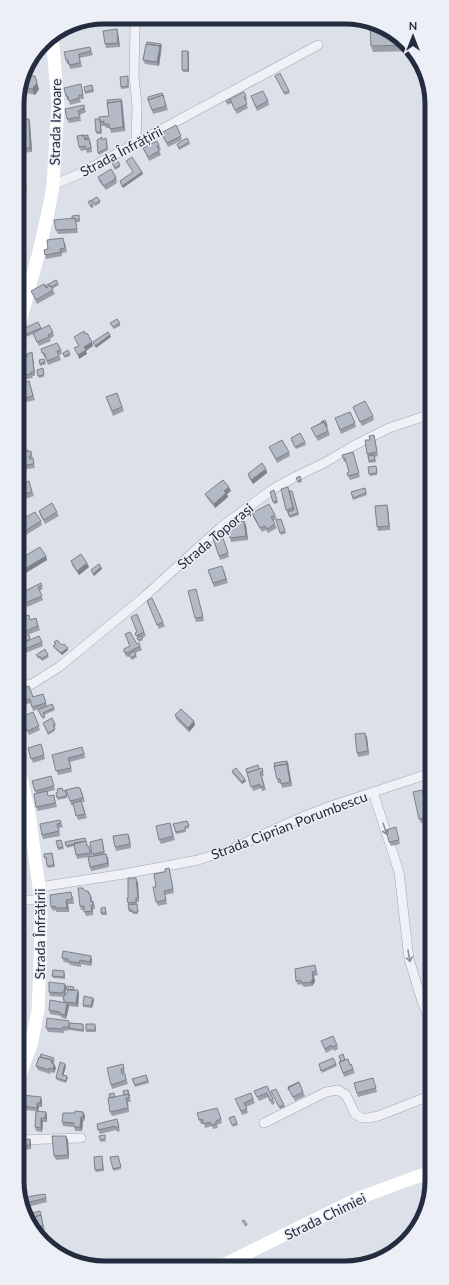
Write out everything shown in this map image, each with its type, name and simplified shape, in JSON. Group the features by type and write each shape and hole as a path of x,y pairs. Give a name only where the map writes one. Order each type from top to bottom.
{"main road":[{"name":"Strada Izvoare","path":"53,43 58,105 53,185"},
{"path":"24,307 39,252 53,185"},
{"name":"Strada Înfrățirii","path":"24,792 29,814 40,894 40,965 38,1010 31,1045 24,1064"},
{"name":"Strada Chimiei","path":"231,1261 359,1198 425,1174"}],"street":[{"path":"135,28 134,76 137,105 136,143"},
{"name":"Strada Înfrățirii","path":"53,185 79,174 318,45"},
{"name":"Strada Toporași","path":"24,686 32,684 59,667 144,597 221,527 273,489 389,428 425,416"},
{"name":"Strada Ciprian Porumbescu","path":"24,898 124,874 198,860 229,850 302,817 331,806 425,775"},
{"name":"Strada Ciprian Porumbescu","path":"373,792 399,872 409,959 425,1008"},
{"path":"264,1123 326,1092 338,1090 346,1095 355,1114 362,1118 378,1116 425,1098"},
{"path":"24,1140 81,1138"}],"green space":[{"path":"24,185 27,185 25,215"}],"building":[{"path":"370,28 380,32 393,41 393,45 371,46"},
{"path":"117,29 118,43 105,44 103,31"},
{"path":"147,42 161,44 160,48 160,46 147,44"},
{"path":"146,44 160,46 157,62 143,60"},
{"path":"90,47 91,51 79,54 80,63 69,65 64,52"},
{"path":"182,51 188,51 188,70 182,70"},
{"path":"31,72 32,76 35,76 37,83 32,89 26,88"},
{"path":"280,73 289,91 284,93 275,76"},
{"path":"128,76 128,86 121,87 120,77"},
{"path":"81,84 83,95 79,95 79,98 69,101 64,88"},
{"path":"92,85 93,90 85,92 84,87"},
{"path":"263,91 268,101 256,107 251,96"},
{"path":"244,92 246,96 244,97 247,104 235,110 230,99"},
{"path":"162,93 163,95 148,100 148,97"},
{"path":"163,95 166,106 152,110 148,100"},
{"path":"121,99 122,103 121,101 108,103 107,100"},
{"path":"121,101 123,127 110,129 109,124 104,124 104,121 100,122 99,117 109,116 107,103"},
{"path":"84,105 84,108 78,111 80,117 67,119 65,109"},
{"path":"24,119 29,119 30,148 24,148"},
{"path":"95,119 100,119 101,132 96,132"},
{"path":"176,125 181,136 167,143 161,133"},
{"path":"84,135 85,140 89,139 91,148 86,149 85,146 79,147 77,136"},
{"path":"102,137 102,140 106,138 107,148 98,153 97,140"},
{"path":"187,138 189,142 179,148 177,144"},
{"path":"157,141 159,151 148,157 143,148"},
{"path":"132,157 142,172 122,186 120,181 133,172 126,161"},
{"path":"116,158 120,165 115,168 111,161"},
{"path":"111,169 116,177 104,186 98,177"},
{"path":"97,197 100,201 95,204 92,200"},
{"path":"91,200 93,205 91,206 88,202"},
{"path":"79,215 79,220 76,220 75,218 72,219 72,216"},
{"path":"75,218 77,229 56,230 54,220"},
{"path":"63,238 65,248 60,249 61,252 45,255 44,250 48,249 47,240"},
{"path":"56,280 58,283 51,287 50,285 46,288 45,286"},
{"path":"44,284 46,288 50,285 53,290 36,300 31,291"},
{"path":"117,319 120,323 113,327 110,323"},
{"path":"38,322 41,328 25,335 24,329"},
{"path":"49,325 53,332 48,335 49,337 37,342 33,333"},
{"path":"84,331 85,334 87,333 92,342 84,347 86,350 78,355 74,348 79,346 74,337"},
{"path":"108,332 110,335 95,346 93,342"},
{"path":"57,343 61,350 57,351 59,356 47,361 41,349"},
{"path":"68,350 70,354 64,356 63,353"},
{"path":"32,352 34,372 24,375 24,357 28,356 27,354"},
{"path":"44,359 45,362 40,364 39,360"},
{"path":"43,368 44,375 38,376 37,370"},
{"path":"29,381 33,396 24,398 24,383"},
{"path":"117,393 122,407 112,411 106,397"},
{"path":"365,401 373,416 360,422 353,407"},
{"path":"350,412 355,423 340,430 335,418"},
{"path":"325,420 326,426 324,422 321,422"},
{"path":"324,422 328,431 316,437 311,428"},
{"path":"300,433 305,442 295,447 291,438"},
{"path":"374,435 377,452 367,454 365,440 370,440 369,436"},
{"path":"282,440 289,452 276,459 269,447"},
{"path":"24,450 28,450 28,452 31,451 31,456 29,456 30,459 33,458 34,464 25,465 24,468"},
{"path":"353,452 359,473 348,476 347,473 349,472 345,458 343,458 342,455"},
{"path":"374,455 375,460 369,461 368,456"},
{"path":"262,463 266,469 251,480 248,474"},
{"path":"376,466 377,473 369,474 368,467"},
{"path":"300,476 301,480 298,481 296,478"},
{"path":"223,480 229,487 224,491 226,493 214,504 205,494"},
{"path":"29,481 32,492 24,494 24,483"},
{"path":"288,487 293,508 286,510 281,489"},
{"path":"365,488 366,493 353,498 351,492"},
{"path":"274,490 277,501 273,502 270,492"},
{"path":"289,491 292,491 298,513 289,516 288,512 294,510"},
{"path":"52,503 57,512 44,520 39,511"},
{"path":"269,504 275,515 271,517 275,524 267,529 265,526 260,528 252,513"},
{"path":"387,505 389,526 377,527 375,506"},
{"path":"35,512 41,521 25,531 24,518"},
{"path":"281,519 285,531 280,533 276,520"},
{"path":"244,521 246,536 230,538 228,524"},
{"path":"221,532 228,553 219,556 212,535"},
{"path":"40,547 46,556 24,569 24,556"},
{"path":"81,554 87,563 77,571 71,561"},
{"path":"99,564 101,567 93,574 91,570"},
{"path":"222,566 226,579 213,583 208,570"},
{"path":"41,583 42,585 38,587 42,596 25,603 24,592"},
{"path":"196,589 203,617 195,618 188,591"},
{"path":"152,598 163,622 157,625 147,601"},
{"path":"137,614 144,632 136,636 135,633 137,632 131,617"},
{"path":"29,615 30,620 36,618 38,626 24,632 24,617"},
{"path":"130,632 137,644 139,643 140,646 127,653 124,652 124,649 130,646 125,634"},
{"path":"29,635 30,639 24,642 24,637"},
{"path":"39,636 42,642 24,650 24,642"},
{"path":"141,636 143,638 138,640 137,638"},
{"path":"57,640 68,648 61,653 53,646 56,644 54,642"},
{"path":"45,649 48,655 41,659 40,656 38,657 36,655"},
{"path":"134,651 136,655 131,658 129,654"},
{"path":"29,686 33,697 43,694 46,703 32,707 30,699 24,700 24,687"},
{"path":"52,704 54,708 43,713 45,716 42,717 38,710"},
{"path":"181,709 194,721 188,728 175,715"},
{"path":"33,712 39,726 27,731 24,724 24,716"},
{"path":"52,718 55,724 53,725 55,729 48,733 43,723"},
{"path":"365,733 368,751 357,753 355,734"},
{"path":"41,744 44,755 31,759 28,748"},
{"path":"82,747 84,754 68,758 71,768 56,771 52,755"},
{"path":"287,761 288,766 287,764 275,766 274,763"},
{"path":"287,764 290,782 281,784 280,779 277,779 274,766"},
{"path":"258,765 259,769 247,773 246,769"},
{"path":"236,768 245,779 242,782 232,771"},
{"path":"262,768 263,772 260,772 264,786 260,787 260,784 251,787 247,773"},
{"path":"51,776 54,786 35,791 32,781"},
{"path":"78,787 80,788 83,798 70,801 66,790"},
{"path":"62,788 63,791 65,790 67,796 57,798 57,789"},
{"path":"422,790 425,802 425,818 419,819 413,792"},
{"path":"47,791 48,796 54,795 55,803 36,807 34,794"},
{"path":"81,801 85,814 76,816 73,803"},
{"path":"60,820 61,823 57,824 59,831 42,835 40,824"},
{"path":"187,821 189,826 185,827 185,830 176,832 173,824"},
{"path":"170,823 173,836 159,840 156,826"},
{"path":"396,827 399,840 389,842 386,830"},
{"path":"128,834 130,844 115,847 113,836"},
{"path":"85,838 86,841 66,846 65,842"},
{"path":"102,839 104,852 92,854 90,842"},
{"path":"61,840 63,847 58,848 56,841"},
{"path":"86,841 87,846 89,846 90,853 76,855 74,843"},
{"path":"52,853 54,865 47,866 46,857 44,857 44,854"},
{"path":"106,854 108,863 90,867 88,857"},
{"path":"169,868 173,889 164,891 166,900 156,902 153,887 156,887 154,874 165,872 165,869"},
{"path":"128,878 136,878 138,898 136,898 136,902 128,903"},
{"path":"78,888 83,888 90,894 91,902 93,901 93,905 91,905 92,911 84,912 84,906 80,906"},
{"path":"71,892 72,899 66,900 67,908 55,908 55,906 51,907 50,895"},
{"path":"137,904 138,912 132,912 132,910 129,910 128,905"},
{"path":"105,907 106,913 101,913 101,908"},
{"path":"63,951 91,956 90,962 80,960 79,963 68,961 68,959 62,958"},
{"path":"315,965 316,971 312,972 313,978 311,982 303,983 300,980 296,981 295,969"},
{"path":"53,970 64,971 64,977 52,976"},
{"path":"49,982 65,984 64,992 49,992"},
{"path":"67,986 74,987 73,990 66,989"},
{"path":"68,990 78,990 76,1003 64,1002 63,999"},
{"path":"84,996 93,998 91,1006 83,1005"},
{"path":"50,1000 67,1003 65,1015 60,1014 60,1012 49,1010"},
{"path":"47,1018 69,1021 69,1027 63,1027 62,1029 46,1028"},
{"path":"70,1023 83,1024 83,1030 69,1028"},
{"path":"86,1024 95,1024 95,1030 86,1030"},
{"path":"333,1036 337,1045 332,1047 331,1045 325,1049 321,1041"},
{"path":"41,1054 54,1058 52,1062 52,1060 40,1057"},
{"path":"343,1054 345,1060 341,1062 339,1056"},
{"path":"39,1057 52,1060 51,1063 54,1064 53,1069 49,1068 49,1070 36,1066"},
{"path":"333,1058 336,1064 321,1071 319,1064"},
{"path":"348,1059 353,1069 343,1073 339,1062"},
{"path":"60,1062 65,1064 62,1075 67,1076 66,1081 56,1078"},
{"path":"123,1064 124,1069 121,1069 122,1074 125,1074 126,1080 111,1085 107,1068"},
{"path":"146,1075 148,1081 135,1085 132,1079"},
{"path":"373,1078 376,1088 357,1093 354,1083"},
{"path":"299,1082 303,1092 293,1097 288,1088"},
{"path":"267,1086 273,1099 270,1101 267,1093 257,1097 254,1091"},
{"path":"276,1089 284,1105 279,1107 271,1091"},
{"path":"128,1090 129,1094 124,1095 123,1091"},
{"path":"114,1093 115,1097 110,1098 109,1094"},
{"path":"251,1093 253,1099 244,1103 247,1109 241,1111 235,1099"},
{"path":"129,1094 129,1098 126,1098 128,1108 110,1112 108,1098"},
{"path":"24,1095 41,1097 40,1103 37,1103 37,1108 24,1106"},
{"path":"217,1108 221,1119 216,1121 216,1124 211,1125 210,1122 204,1124 202,1119 199,1120 197,1113"},
{"path":"36,1111 46,1112 45,1118 41,1118 41,1128 35,1127"},
{"path":"75,1111 83,1112 80,1127 74,1127 74,1123 62,1122 63,1113 75,1113"},
{"path":"234,1116 237,1123 232,1125 229,1118"},
{"path":"117,1119 119,1127 115,1128 115,1126 98,1130 97,1124"},
{"path":"105,1135 105,1139 100,1140 99,1136"},
{"path":"52,1136 66,1136 68,1155 54,1156"},
{"path":"30,1139 30,1145 24,1146 24,1140"},
{"path":"102,1156 103,1169 95,1170 94,1157"},
{"path":"118,1156 121,1167 113,1169 110,1157"},
{"path":"45,1194 46,1198 27,1203 26,1197"},
{"path":"40,1211 41,1215 33,1217 31,1213"},
{"path":"41,1215 43,1226 39,1227 33,1217"},
{"path":"244,1220 247,1224 246,1226 242,1221"}]}
